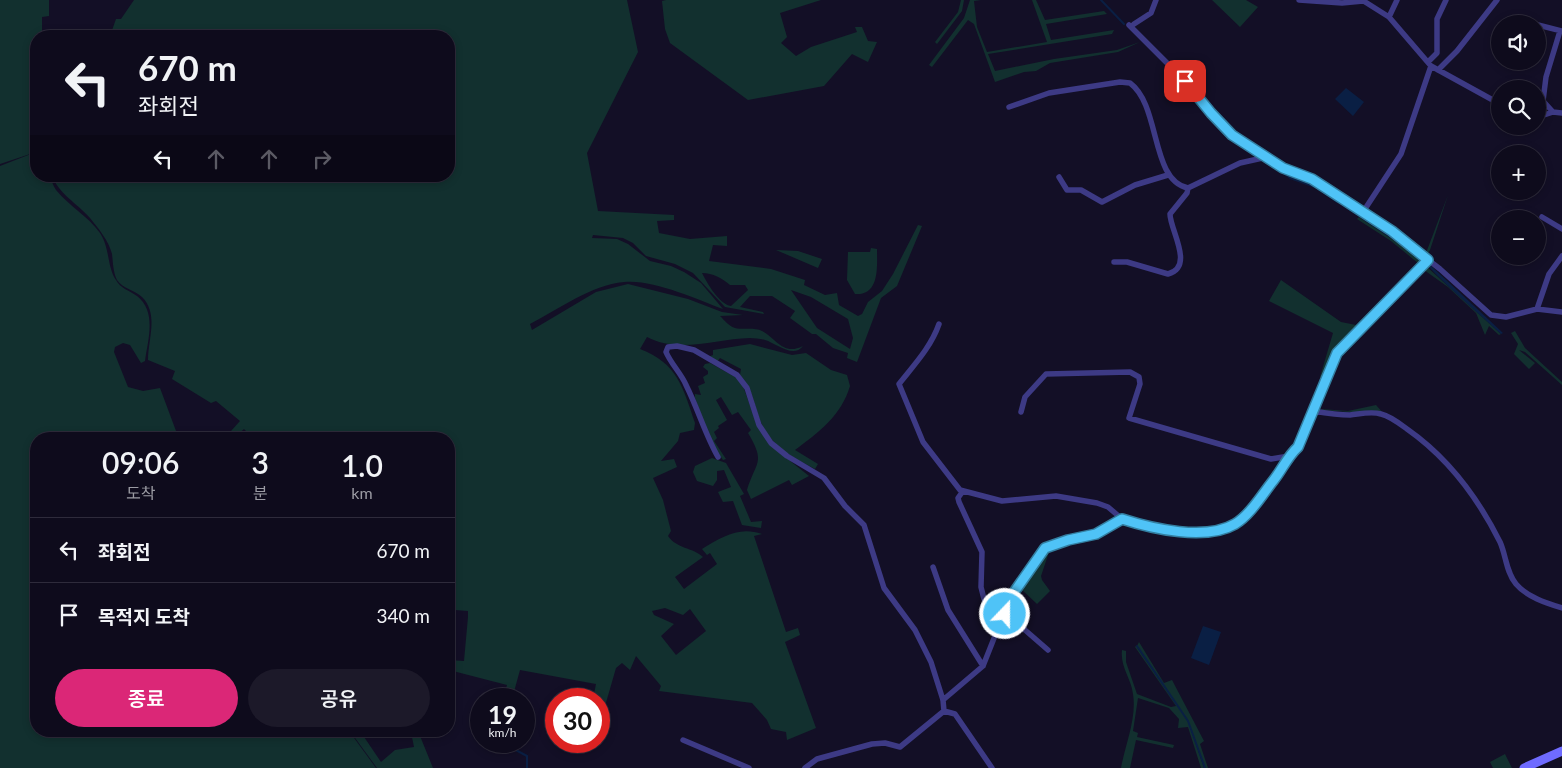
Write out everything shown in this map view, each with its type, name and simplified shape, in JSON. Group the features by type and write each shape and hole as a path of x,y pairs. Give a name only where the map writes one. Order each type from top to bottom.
{"street":[{"path":"1156,0 1151,13 1131,25 1179,75 1232,135 1283,168 1312,179 1402,238 1491,315 1506,317 1537,309 1562,312"},
{"path":"1299,0 1342,4 1362,1 1389,17 1429,64 1491,99"},
{"path":"1389,17 1397,0"},
{"path":"1363,212 1401,154 1414,120 1429,64 1437,54 1437,19 1446,0"},
{"path":"1438,70 1457,51 1494,2"},
{"path":"1546,27 1561,31 1546,77 1543,101 1553,112"},
{"path":"1009,107 1049,93 1120,82 1130,83 1144,100 1168,175 1188,188"},
{"path":"1546,114 1562,113"},
{"path":"1114,262 1127,262 1168,274 1175,270 1181,254 1170,214 1187,193 1188,188 1240,163 1268,157"},
{"path":"1059,178 1067,190 1081,190 1102,202 1135,185 1168,175"},
{"path":"1546,219 1562,229"},
{"path":"1537,309 1549,274 1562,256"},
{"path":"939,324 936,333 915,365 899,384 899,388 908,401 916,428 928,450 952,481 963,491 1010,501 1044,496 1068,498 1103,505 1122,519 1194,534 1227,527 1241,519 1253,506 1279,473 1289,456 1298,447 1324,381 1340,350 1428,260"},
{"path":"718,457 710,443 685,382 669,359 666,352 668,347 677,346 694,350 736,375 747,388 759,425 772,443 787,456 824,478 845,506 864,525 884,588 915,630 931,662 944,700 944,711"},
{"path":"1021,412 1025,397 1046,374 1130,372 1139,377 1140,384 1128,418 1271,459 1289,456"},
{"path":"1313,411 1340,414 1380,413 1393,419 1426,442 1461,480 1477,503 1498,539 1506,556 1509,574 1517,586 1532,597 1562,608"},
{"path":"963,491 958,498 959,502 982,552 982,596 990,606 1005,614 1048,650"},
{"path":"944,700 983,666 1010,598 1045,548 1068,540 1096,534 1122,519"},
{"path":"933,567 948,610 983,666"},
{"path":"805,768 817,759 872,744 885,742 900,747 944,711"},
{"path":"944,711 955,714 992,768"},
{"path":"683,740 749,768"},
{"path":"1524,768 1562,751"}],"green space":[{"path":"0,0 49,0 49,16 42,17 42,30 30,30 30,154 0,164"},
{"path":"134,0 627,0 638,52 587,153 598,211 674,215 674,220 657,221 659,233 690,239 727,236 727,246 713,245 709,261 771,269 805,280 804,285 825,295 837,293 839,305 858,316 862,314 868,302 882,291 893,274 918,225 922,226 897,286 881,298 857,362 847,358 848,353 833,348 816,334 812,334 790,318 795,311 772,296 750,296 740,307 763,312 764,314 725,307 693,273 675,264 646,256 633,243 623,238 593,235 592,238 617,239 628,244 650,261 671,266 684,272 701,283 723,309 661,287 624,282 612,284 587,293 530,324 532,330 596,292 628,284 688,299 722,312 743,315 720,316 727,323 738,329 762,331 785,348 796,349 803,346 799,350 789,351 765,340 750,338 684,345 659,342 647,337 640,349 663,361 677,378 687,398 695,423 694,430 680,433 678,441 661,461 674,459 677,467 653,478 663,500 671,531 668,536 680,546 694,551 703,557 675,577 684,589 717,564 710,553 707,555 702,549 738,532 746,531 762,534 754,536 786,632 798,628 800,635 785,642 816,728 787,740 786,732 771,729 767,720 752,703 659,691 661,686 636,656 630,670 622,663 616,668 610,689 595,688 596,684 520,670 515,688 506,688 507,685 455,672 455,660 464,661 468,611 455,610 455,432 247,432 244,429 241,432 232,432 240,421 216,401 211,403 172,379 175,371 148,360 151,319 147,304 142,297 117,280 111,249 100,230 55,182 455,182 455,30 112,30 116,19 121,19","holes":["702,273 717,276 730,285 745,285 748,290 731,306 722,301 714,292","791,290 811,297 848,319 853,338 850,349 817,328","665,608 683,615 690,609 706,631 676,655 661,636 674,624 654,615 652,611"]},
{"path":"821,0 780,13 787,37 781,43 796,56 811,47 857,32 855,27 862,27 868,41 877,42 868,62 852,54 824,86 748,100 670,43 665,29 662,1"},
{"path":"961,0 964,0 962,11 937,44 935,42 958,12"},
{"path":"970,0 981,0 974,1 977,27 987,52 1047,42 1032,0 1036,0 1045,20 1104,11 1107,14 1046,24 1051,40 1114,30 1112,34 988,54 995,71 1054,59 1117,50 1140,42 1118,52 1050,63 1036,71 1024,72 995,82 974,24 968,20 932,67 929,65 964,18"},
{"path":"1212,0 1246,0 1258,7 1240,27"},
{"path":"30,154 30,182 52,182 56,190 100,233 113,275 118,283 143,302 147,310 150,326 145,361 141,363 130,345 123,343 115,347 114,352 128,387 143,391 160,388 176,432 30,432 30,737 353,737 376,768 0,768 0,166"},
{"path":"1448,195 1426,257 1367,212 1368,207 1371,212 1426,253"},
{"path":"1359,217 1398,243 1421,262 1340,343 1331,355 1323,377 1320,377 1333,333 1269,301 1281,280 1341,322 1356,325 1418,263 1391,241 1357,219"},
{"path":"871,248 877,249 877,271 873,285 863,293 855,294 847,280 848,252 870,252"},
{"path":"776,250 798,251 822,259 818,268"},
{"path":"1426,266 1501,334 1499,335 1489,326 1485,335 1476,313 1448,287 1424,270 1341,353 1318,405 1321,409 1348,411 1376,405 1384,414 1319,410 1316,406 1337,355"},
{"path":"1515,331 1525,348 1562,382 1562,385 1525,352 1519,350 1535,363 1529,369 1514,354 1518,344 1511,333"},
{"path":"750,344 792,355 806,353 831,370 847,375 850,386 846,397 835,415 821,430 795,450 818,464 815,469 786,452 774,442 761,421 749,387 740,375 741,369 720,358 717,362 708,357 713,355 713,350"},
{"path":"710,363 737,378 743,386 752,411 779,452 809,476 792,485 789,480 751,499 747,490 758,462 758,457 757,450 748,433 751,430 738,412 732,415 721,397 716,400 727,420 718,426 719,428 714,432 717,438 714,441 726,459 723,460 713,446 695,398 695,394 701,395 698,386 705,383 703,377 708,374 708,371 703,367 705,364"},
{"path":"712,458 726,463 744,494 740,496 751,522 762,521 761,528 742,525 733,501 723,502 718,492 731,487 724,470 717,471 717,480 713,486 697,481 693,472 695,466"},
{"path":"1050,549 1041,576 1050,591 1037,604 1020,588 1043,552"},
{"path":"1139,642 1164,683 1172,680 1204,741 1200,744 1208,768 1205,768 1188,721 1137,646"},
{"path":"1136,646 1188,721 1204,768 1201,768 1188,727 1178,728 1179,719 1169,708 1138,698 1133,731 1138,733 1137,737 1174,745 1173,748 1136,740 1130,768 1121,768 1132,722 1134,703 1132,688 1124,667 1122,650 1126,651 1126,662 1137,694 1171,707 1176,706"},
{"path":"354,737 364,737 381,762 395,750 414,747 412,737 420,737 433,768 377,768"},
{"path":"1505,754 1512,768 1493,768 1490,762"}],"water":[{"path":"1346,88 1364,102 1353,116 1335,99"},
{"path":"1268,160 1285,172 1321,190 1339,201 1337,203 1315,188 1290,179 1266,161"},
{"path":"1346,205 1399,241 1423,260 1421,262 1398,243 1344,207"},
{"path":"1429,264 1503,333 1501,334 1455,292 1428,266"},
{"path":"1203,626 1221,632 1209,665 1191,658"}],"waterway":[{"path":"1101,0 1124,24"},
{"path":"1137,646 1188,721 1205,768"},
{"path":"521,753 527,756 527,768"}],"route":[{"path":"1005,614 1007,603 1014,591 1029,572 1042,550 1048,546 1096,534 1122,519 1194,534 1219,530 1241,519 1298,447 1337,353 1428,260 1392,231 1312,179 1283,168 1232,135 1185,81"}]}
